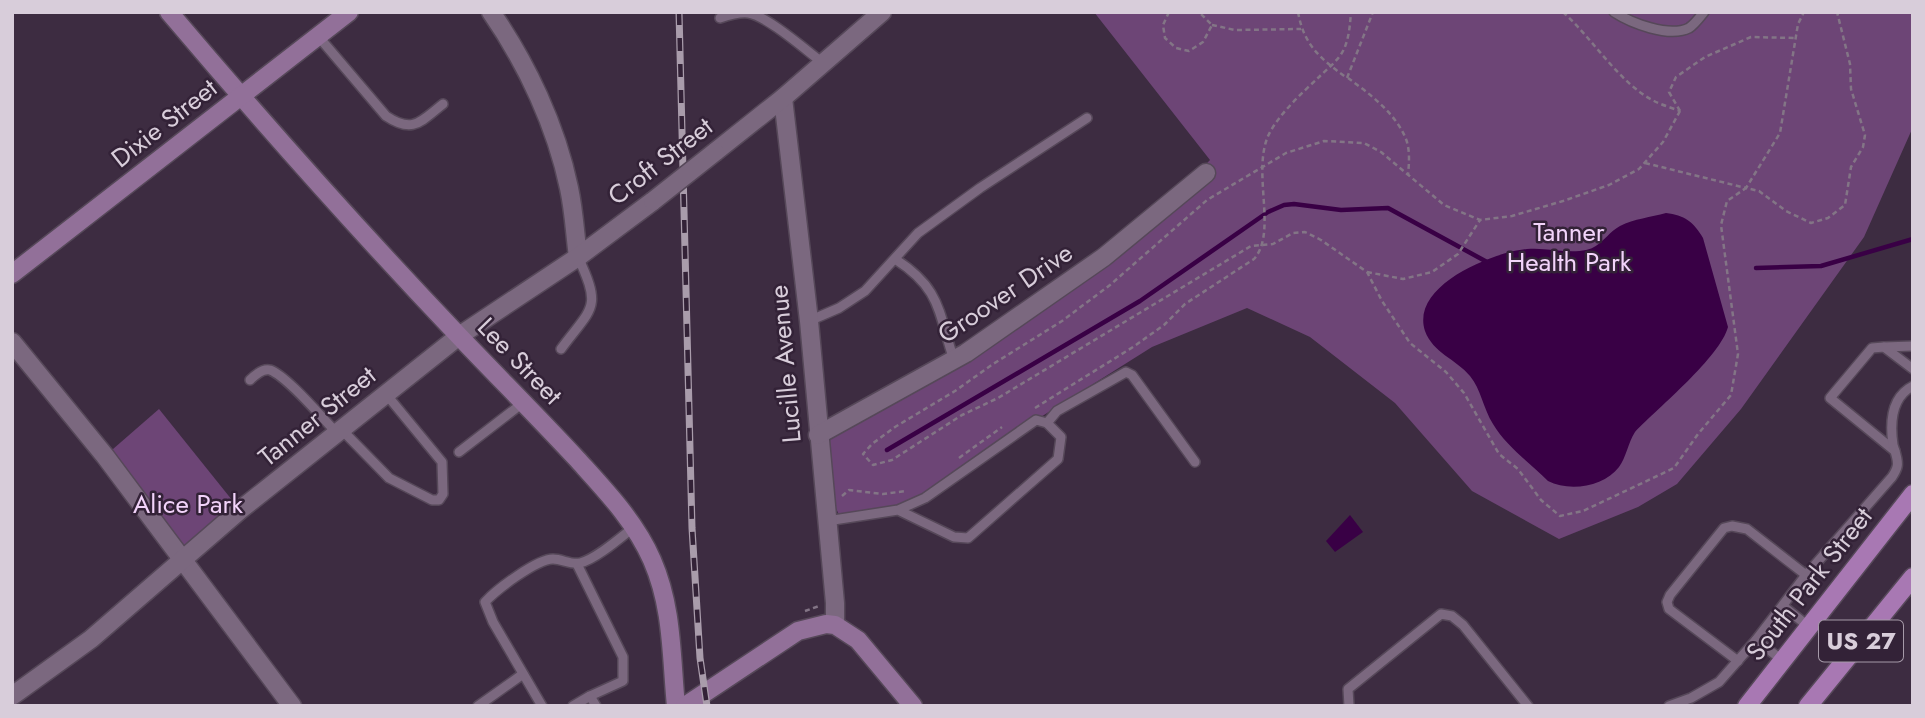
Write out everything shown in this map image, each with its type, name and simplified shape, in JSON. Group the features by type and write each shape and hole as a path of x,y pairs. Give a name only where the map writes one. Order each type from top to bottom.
{"main road":[{"name":"South Park Street","path":"1747,706 1913,494"},
{"name":"US 27","path":"1808,706 1913,577"}],"street":[{"name":"Lee Street","path":"169,12 241,97 459,336 614,500 634,527 652,559 667,603 676,706"},
{"name":"Dixie Street","path":"12,274 348,12"},
{"path":"491,12 524,67 548,120 569,187 578,257"},
{"name":"Croft Street","path":"459,336 578,257 653,201 783,98 882,12"},
{"name":"Lucille Avenue","path":"783,98 809,321 835,625"},
{"name":"Groover Drive","path":"818,435 954,360 1104,257 1206,173"},
{"name":"Tanner Street","path":"12,696 91,639 339,431 459,336"},
{"path":"12,342 184,559 286,704"},
{"path":"685,706 798,631 814,626 835,625 858,640 913,706"}],"lane":[{"path":"1614,12 1666,32 1689,28 1704,12"},
{"path":"720,18 751,13 783,32 823,63"},
{"path":"318,36 386,116 400,125 415,126 443,104"},
{"path":"809,321 839,308 865,290 918,233 980,188 1087,118"},
{"path":"561,349 592,306 593,293 578,257"},
{"path":"895,259 922,280 939,304 954,360"},
{"path":"1895,451 1830,398 1872,348 1913,346"},
{"path":"1884,347 1913,369"},
{"path":"250,380 263,370 270,370 389,478 432,500 439,500 443,494 442,462 386,394"},
{"path":"1047,423 1057,411 1126,372 1132,375 1195,462"},
{"path":"1670,706 1719,682 1756,640 1806,575 1892,477 1898,466 1891,430 1894,411 1899,398 1913,386"},
{"path":"459,452 524,402"},
{"path":"827,521 898,510 925,498 1036,421 1047,423 1061,437 1058,459 968,538 954,537 898,510"},
{"path":"1738,661 1669,609 1667,602 1670,595 1724,528 1732,526 1747,528 1806,575"},
{"path":"542,706 493,622 485,601 496,590 528,569 551,558 577,564 589,559 634,527"},
{"path":"573,706 623,681 624,657 577,564"},
{"path":"1783,606 1808,626"},
{"path":"1349,706 1348,689 1441,614 1452,616 1463,625 1528,706"},
{"path":"1756,640 1782,660"},
{"path":"478,706 523,674"},
{"path":"590,696 596,706"}],"path":[{"path":"1169,12 1163,25 1165,38 1176,48 1189,51 1203,42 1212,25"},
{"path":"1199,12 1212,25 1235,30 1301,29"},
{"path":"1298,12 1301,29 1309,44 1330,66 1369,94 1393,118 1407,141 1408,175"},
{"path":"1264,228 1261,165 1269,134 1298,96 1343,52 1351,12"},
{"path":"1345,76 1347,78 1373,12"},
{"path":"1563,12 1583,30 1623,77 1652,100 1680,111"},
{"path":"1367,272 1382,301 1410,343 1446,372 1464,393 1499,454 1518,469 1541,500 1560,516 1583,511 1674,468 1731,395 1738,354 1721,225 1727,201 1746,188 1780,133 1798,24 1804,12"},
{"path":"1645,163 1759,191 1786,211 1811,223 1828,218 1845,205 1851,167 1863,147 1865,135 1851,89 1850,64 1837,12"},
{"path":"1680,111 1669,92 1676,77 1705,57 1751,37 1796,38"},
{"path":"1480,220 1458,254 1432,272 1403,279 1367,272 1305,232 1293,233 1273,244 1255,244 998,398 962,415 892,460 873,465 863,454 895,428 1062,321 1110,285 1208,200 1261,165 1286,153 1324,141 1364,143 1381,152 1444,205 1480,220 1512,216 1609,185 1639,169 1663,142 1680,111"}],"green space":[{"name":"Tanner Health Park","path":"1094,12 1913,12 1913,127 1864,237 1741,409 1677,484 1638,507 1559,539 1472,491 1395,403 1310,337 1247,308 1152,347 1036,420 925,498 898,510 841,519 833,502 818,435 966,353 1156,216 1210,160"},
{"name":"Alice Park","path":"159,409 240,510 184,559 105,456"}],"shaded area":[{"path":"1666,213 1688,220 1703,238 1728,327 1723,339 1688,381 1635,432 1613,474 1586,486 1566,486 1548,481 1498,432 1470,376 1429,339 1425,331 1424,314 1430,299 1458,274 1495,257 1527,249 1586,250 1596,246 1620,226"},
{"path":"1350,515 1363,532 1335,552 1326,541"}],"waterway":[{"path":"887,450 1140,301 1268,212 1284,205 1341,210 1388,208 1487,262"},
{"path":"1756,268 1821,266 1913,239"}],"railway":[{"path":"679,12 692,528 700,658 707,706"}]}
